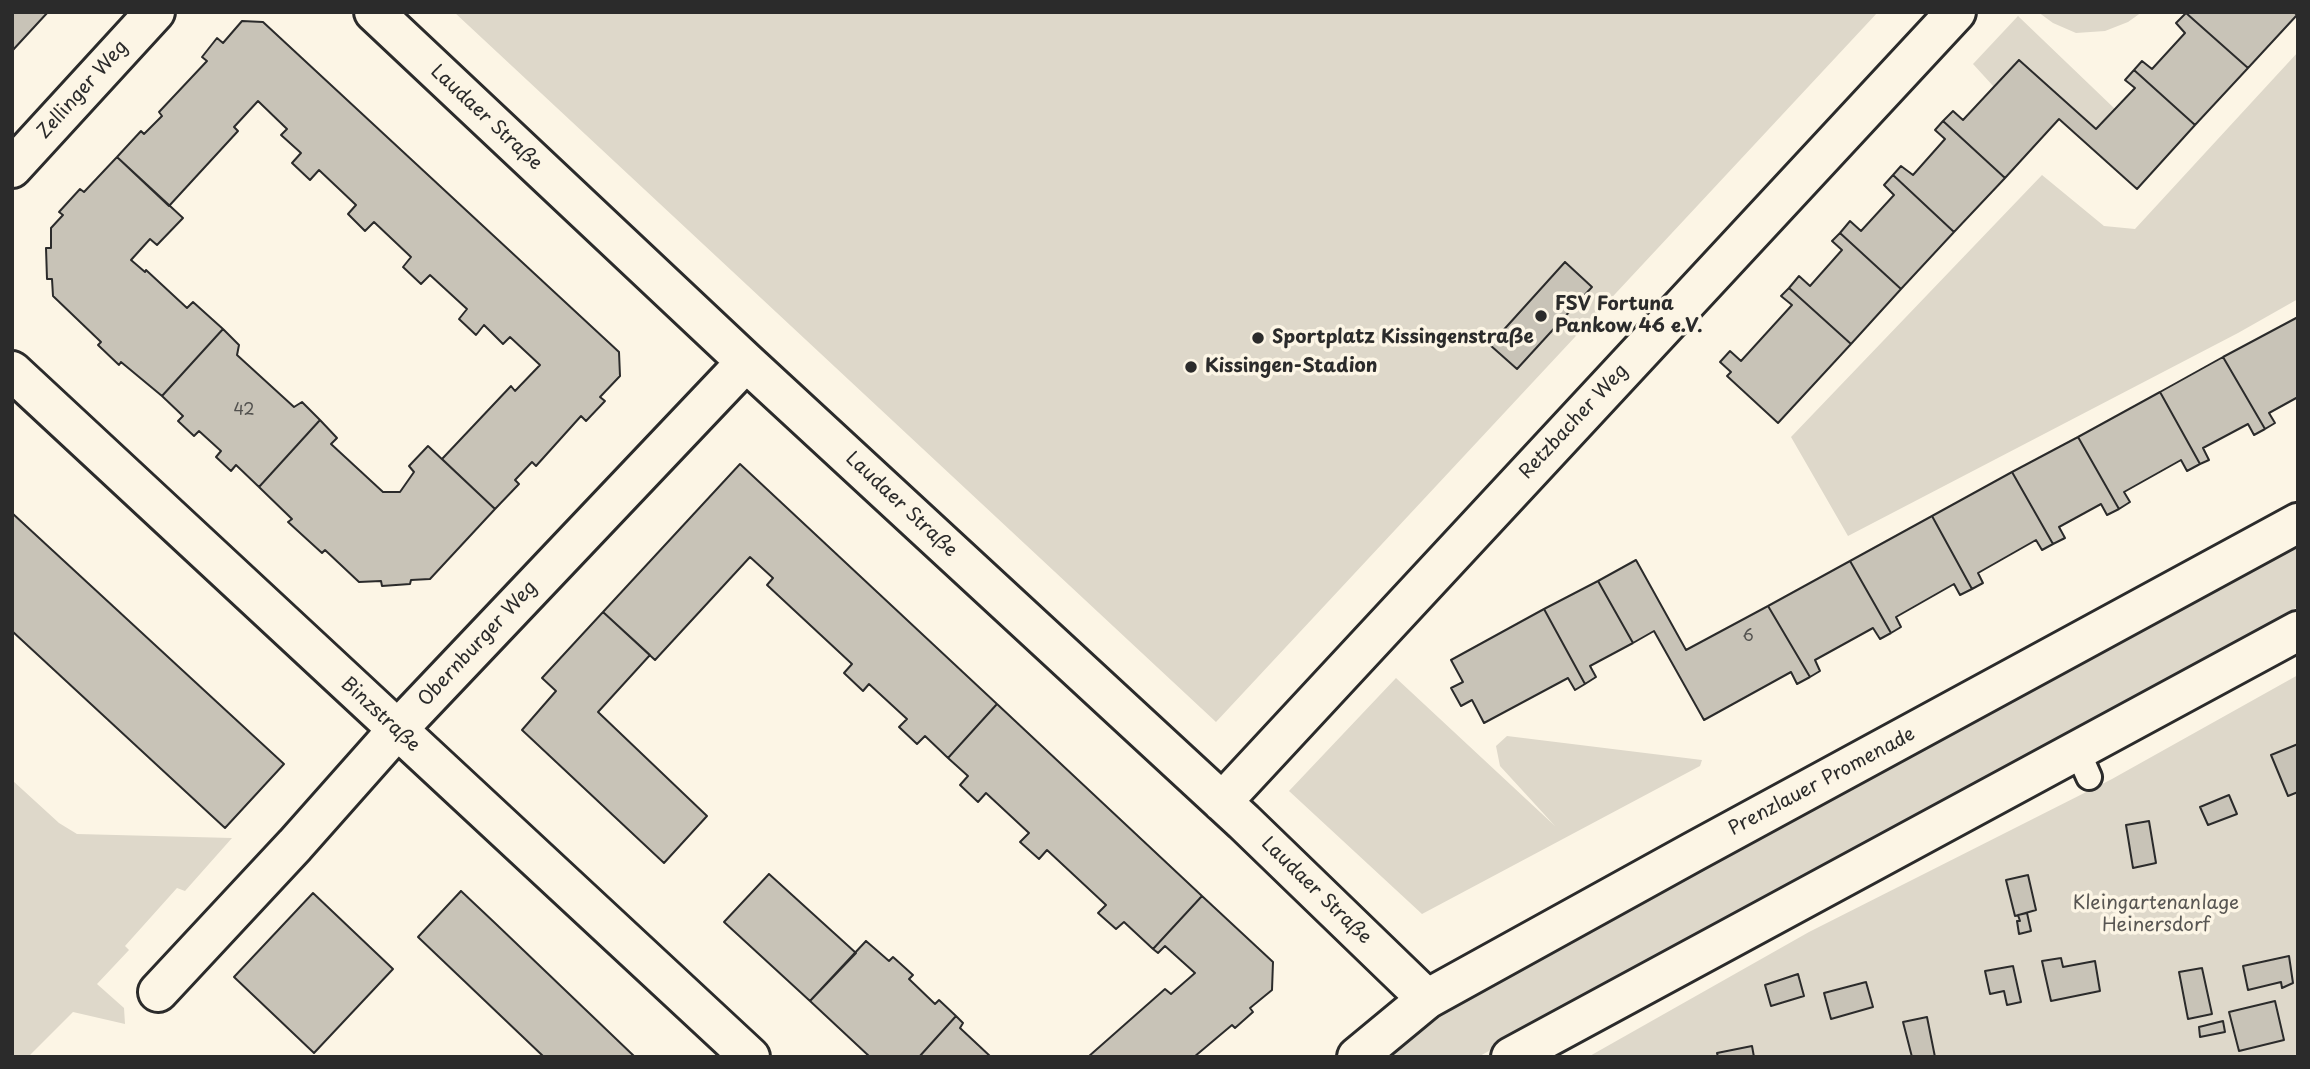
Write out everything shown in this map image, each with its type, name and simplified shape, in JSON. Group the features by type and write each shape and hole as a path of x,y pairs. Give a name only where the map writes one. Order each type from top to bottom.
{"street":[{"name":"Zellinger Weg","path":"12,168 155,12"},
{"name":"Laudaer Straße","path":"374,12 746,362 1222,802 1427,999"},
{"name":"Retzbacher Weg","path":"1222,802 1956,12"},
{"name":"Obernburger Weg","path":"158,992 295,845 397,730 746,362"},
{"name":"Binzstraße","path":"12,371 750,1057"},
{"name":"Prenzlauer Promenade","path":"1357,1057 1427,999 2298,523"},
{"path":"1511,1057 2083,764 2298,631"}],"green space":[{"name":"Kissingen-Stadion","path":"454,12 1878,12 1216,722"},
{"path":"2038,12 2142,12 2128,22 2105,31 2076,33 2053,23"},
{"path":"2018,16 2115,109 2096,129 2019,60 1994,87 1973,64"},
{"path":"2298,52 2298,299 2238,333 1848,536 1791,437 2042,175 2104,226 2135,229"},
{"path":"2298,546 2298,607 1478,1057 1388,1057 1457,1004"},
{"name":"Kleingartenanlage Heinersdorf","path":"2298,675 2298,1057 1588,1057 1809,932 2112,779"},
{"path":"1396,678 1555,826 1500,766 1496,746 1507,736 1702,760 1700,766 1422,914 1289,791"},
{"path":"12,780 59,823 77,834 232,838 185,891 177,888 125,946 129,950 97,984 124,1008 125,1024 73,1012 28,1057 12,1057"}],"building":[{"path":"12,12 48,12 12,51"},
{"path":"2294,12 2297,15 2248,68 2186,13"},
{"path":"2186,13 2248,68 2195,125 2134,70 2142,61 2152,69 2185,33 2176,23"},
{"path":"242,21 263,22 619,352 620,376 600,397 605,401 586,421 581,416 536,466 532,462 515,480 519,484 495,509 442,459 511,386 515,391 540,365 510,337 503,344 484,325 476,335 459,319 467,309 430,275 421,284 403,267 411,257 374,222 365,231 348,214 356,205 319,170 310,180 292,163 301,153 281,135 287,129 258,101 234,127 238,131 169,206 117,157 141,131 144,134 162,116 159,112 207,61 202,57 217,38 223,43"},
{"path":"2019,60 2096,129 2135,88 2125,80 2134,70 2195,125 2137,189 2059,119 2005,178 1943,121 1953,111 1963,120"},
{"path":"1943,121 2005,178 1954,232 1893,175 1901,166 1913,175 1945,139 1935,130"},
{"path":"117,157 183,218 157,245 150,239 131,260 145,272 146,270 187,308 193,302 223,329 162,396 121,362 119,365 98,345 101,342 53,296 52,279 47,279 46,248 51,248 51,228 63,215 59,212 80,189 84,192"},
{"path":"1893,175 1954,232 1901,289 1840,233 1850,221 1861,231 1894,195 1884,185"},
{"path":"1840,233 1901,289 1851,344 1789,288 1799,276 1810,286 1842,250 1832,241"},
{"name":"FSV Fortuna Pankow 46 e.V.","path":"1565,262 1592,287 1517,369 1490,345"},
{"path":"1789,288 1851,344 1778,423 1727,376 1731,372 1720,362 1730,351 1741,361 1792,305 1781,296"},
{"path":"2298,317 2298,397 2269,413 2275,423 2265,429 2223,357"},
{"path":"223,329 239,345 237,355 294,407 302,402 320,420 259,487 236,465 231,471 216,457 221,451 199,431 194,436 178,421 183,416 162,396"},
{"path":"2223,357 2265,429 2254,435 2248,424 2203,448 2209,460 2200,464 2160,392"},
{"path":"2160,392 2200,464 2187,471 2181,460 2124,492 2130,502 2119,509 2078,437"},
{"path":"320,420 337,438 331,444 383,492 400,492 414,472 409,466 428,446 495,509 430,579 382,586 381,581 359,582 325,550 322,553 288,522 292,519 259,487"},
{"path":"2078,437 2119,509 2107,515 2101,504 2059,527 2065,538 2053,544 2012,472"},
{"path":"740,464 997,704 948,758 925,736 917,744 899,727 907,719 869,684 863,691 844,673 852,664 767,585 773,578 750,557 655,660 603,612"},
{"path":"2012,472 2053,544 2042,550 2036,540 1978,573 1983,583 1972,589 1932,516"},
{"path":"12,513 284,764 225,828 12,631"},
{"path":"1932,516 1972,589 1960,595 1954,584 1896,617 1901,627 1891,633 1850,561"},
{"path":"1636,560 1686,650 1768,606 1810,677 1797,684 1791,672 1704,720 1654,631 1633,643 1598,581"},
{"path":"1850,561 1891,633 1880,639 1873,628 1815,660 1820,671 1810,677 1768,606"},
{"path":"1598,581 1633,643 1590,666 1596,677 1585,684 1544,609"},
{"path":"1544,609 1585,684 1575,690 1568,678 1484,723 1472,700 1461,706 1451,688 1463,682 1451,660"},
{"path":"603,612 650,655 598,712 707,816 664,863 522,730 556,691 542,678"},
{"path":"997,704 1202,896 1153,949 1124,922 1116,929 1098,913 1106,905 1047,850 1039,859 1020,842 1029,833 986,793 978,802 960,785 968,776 948,758"},
{"path":"2298,744 2298,792 2288,796 2271,755"},
{"path":"2229,795 2237,814 2208,825 2200,807"},
{"path":"2149,821 2156,863 2133,868 2126,825"},
{"path":"769,874 856,953 810,1001 724,922"},
{"path":"2028,875 2036,910 2015,916 2006,880"},
{"path":"461,891 635,1057 544,1057 418,937"},
{"path":"313,893 393,969 314,1053 234,977"},
{"path":"1202,896 1273,962 1272,990 1250,1008 1253,1012 1235,1028 1232,1025 1194,1057 1088,1057 1165,989 1171,994 1195,973 1165,946 1158,953 1153,949"},
{"path":"2027,913 2031,931 2019,934 2018,915"},
{"path":"866,941 889,961 893,957 913,975 909,979 935,1004 939,1000 956,1016 919,1057 870,1057 810,1001"},
{"path":"2289,956 2293,983 2282,988 2281,982 2248,990 2243,966"},
{"path":"2061,958 2063,967 2095,961 2100,991 2051,1001 2042,961"},
{"path":"2013,966 2021,1002 2007,1005 2004,991 1990,994 1985,971"},
{"path":"2202,968 2212,1014 2188,1019 2179,972"},
{"path":"1798,974 1804,996 1771,1006 1765,985"},
{"path":"1866,982 1873,1007 1831,1019 1824,993"},
{"path":"2275,1001 2284,1040 2239,1051 2229,1012"},
{"path":"956,1016 963,1023 960,1028 991,1057 919,1057"},
{"path":"1927,1017 1935,1057 1912,1057 1903,1022"},
{"path":"2223,1021 2225,1032 2200,1037 2199,1027"},
{"path":"1752,1046 1754,1057 1718,1057 1717,1053"}],"place":[{"name":"FSV Fortuna Pankow 46 e.V.","path":"1541,316"},
{"name":"Sportplatz Kissingenstraße","path":"1258,338"},
{"name":"Kissingen-Stadion","path":"1191,367"}]}
